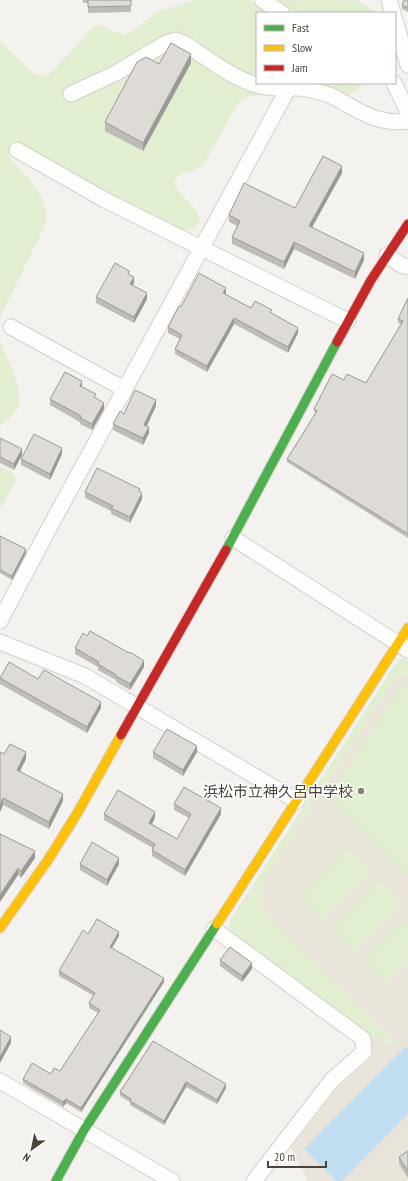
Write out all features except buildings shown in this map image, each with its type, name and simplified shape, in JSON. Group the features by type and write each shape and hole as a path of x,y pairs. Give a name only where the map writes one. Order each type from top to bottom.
{"street":[{"path":"262,0 280,12"},
{"path":"389,0 393,12"},
{"path":"396,23 408,65"},
{"path":"71,94 116,73 166,43 175,40 184,43 244,80 261,86 279,89 297,88 315,90 332,96 378,120 396,123 408,121"},
{"path":"394,84 408,112"},
{"path":"0,621 124,389 288,89"},
{"path":"17,150 105,200 348,321"},
{"path":"0,928 63,836 233,538 348,321 387,255 408,224"},
{"path":"387,255 408,267"},
{"path":"11,327 124,389"},
{"path":"233,538 403,647"},
{"path":"56,1181 84,1130 297,801 403,647 408,628"},
{"path":"0,642 85,676 297,801"},
{"path":"214,929 363,1039 364,1052 332,1080 254,1181"},
{"path":"0,1081 172,1181"}],"shaded area":[{"name":"浜松市立神久呂中学校","path":"404,658 408,661 408,1181 308,1181 291,1147 339,1086 373,1056 371,1035 231,931"}],"green space":[{"path":"195,0 250,0 268,12 256,12 256,84 259,84 275,94 246,97 238,103 204,163 195,170 180,175 176,180 174,184 177,189 196,210 200,222 194,229 186,230 177,228 108,194 16,143 12,146 9,150 10,158 42,197 46,217 44,228 0,319 0,41 33,73 44,76 51,73 97,24 125,35 157,12"},
{"path":"275,0 356,0 376,12 294,12"},
{"path":"310,84 362,84 356,91 349,95"},
{"path":"0,339 17,382 20,399 19,406 13,415 0,427"},
{"path":"0,466 12,472 16,478 0,509"},
{"path":"404,658 408,661 408,678 400,674 395,678 262,884 259,898 268,917 389,1037 391,1041 390,1044 387,1045 231,931 229,922 398,660"},
{"path":"402,684 408,688 408,877 328,798"},
{"path":"347,848 370,871 321,919 299,897"},
{"path":"379,880 402,902 353,951 331,929"},
{"path":"408,915 408,960 385,983 363,960"}],"water":[{"path":"406,1046 408,1049 408,1114 342,1181 337,1181 304,1149"}],"traffic: fast":[{"path":"226,550 337,342"},
{"path":"56,1181 84,1130 217,924"}],"traffic: slow":[{"path":"217,924 408,628"},
{"path":"0,928 48,860 78,812 121,735"}],"traffic: jam":[{"path":"337,342 371,280 408,224"},
{"path":"121,735 226,550"}],"place":[{"name":"浜松市立神久呂中学校","path":"361,791"}]}
